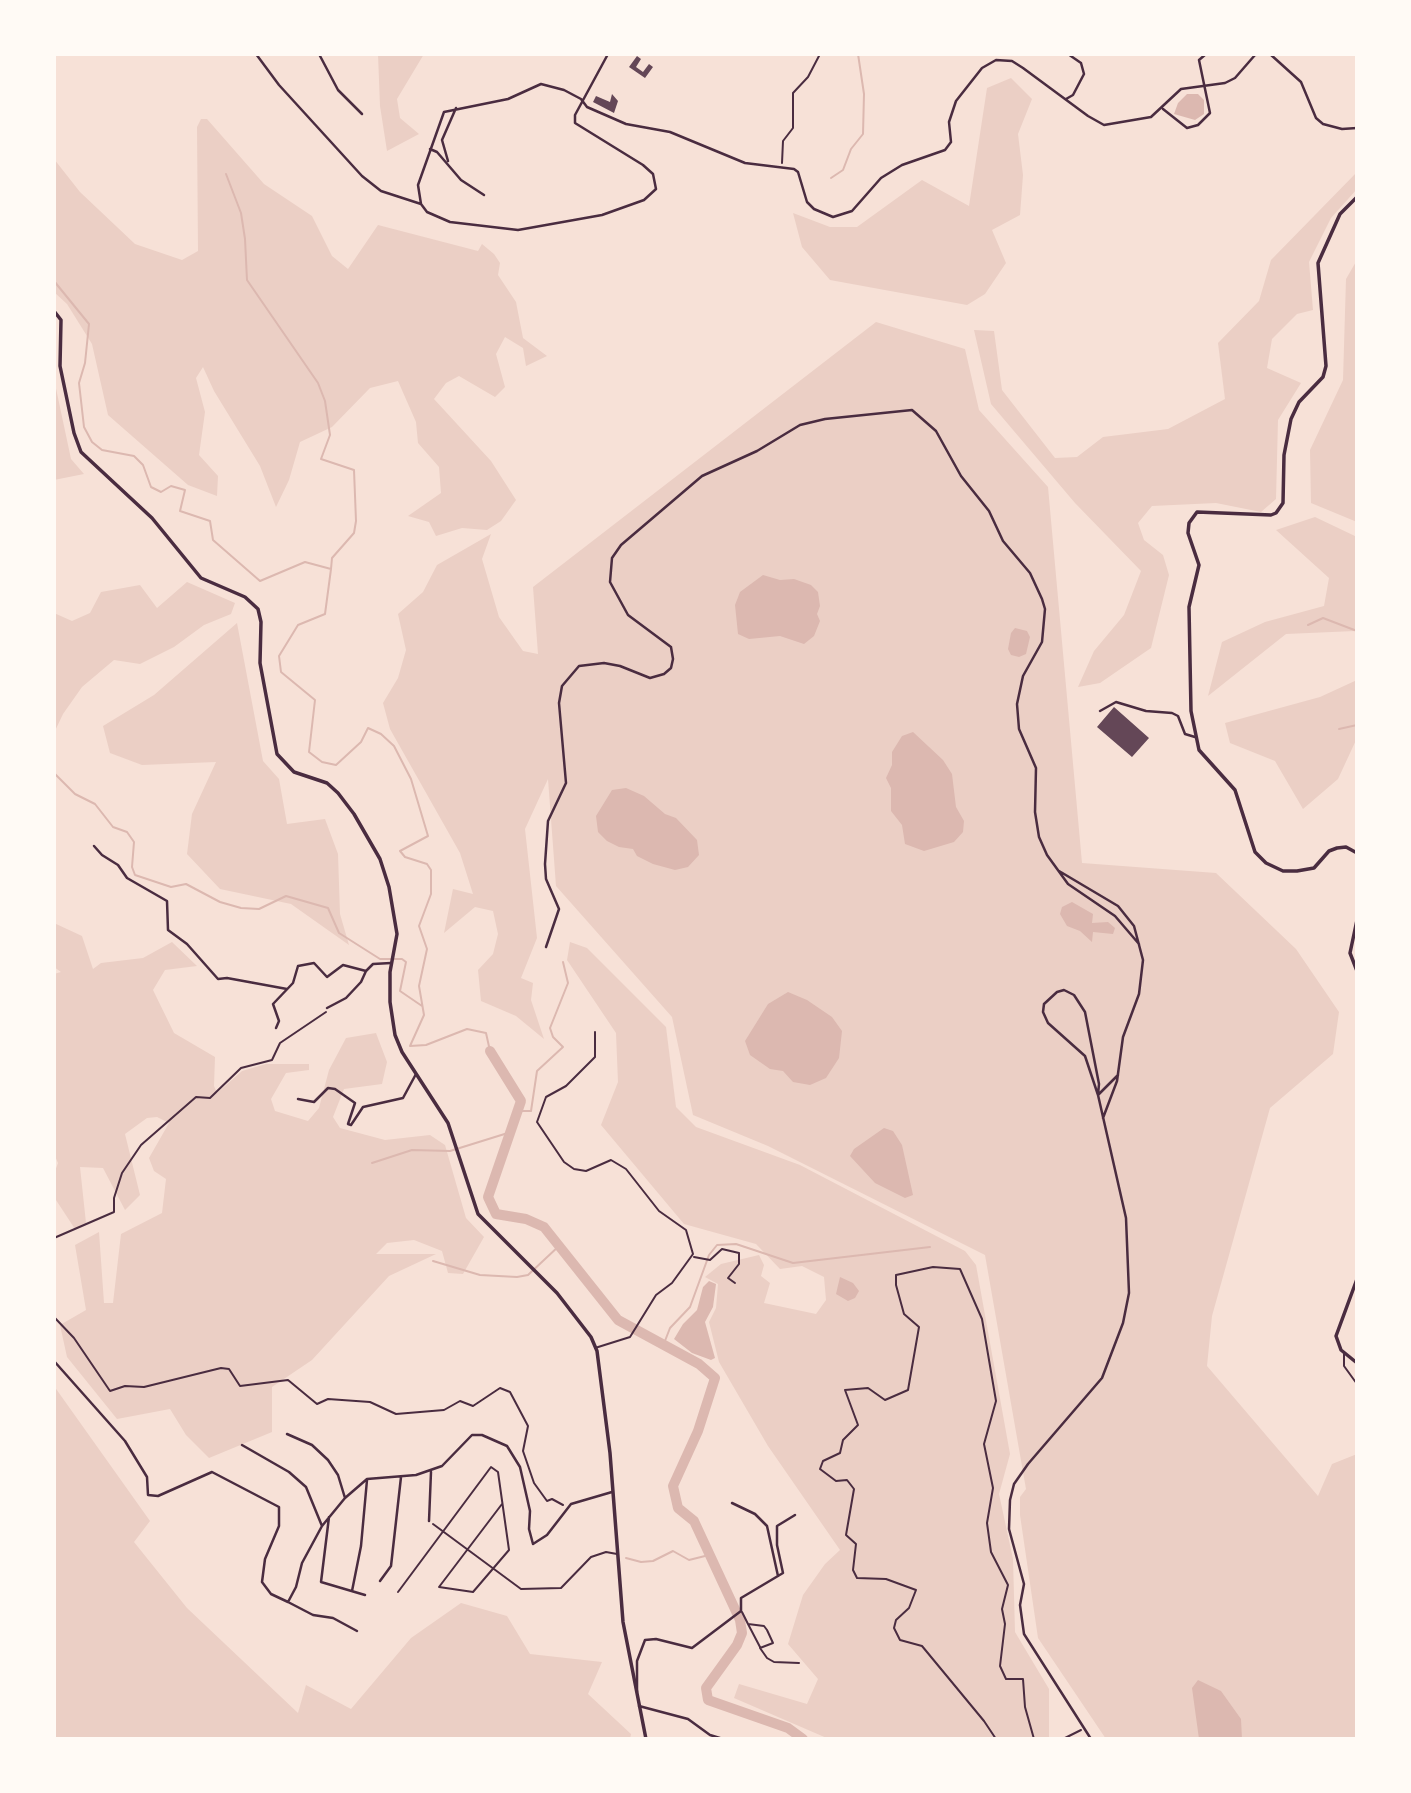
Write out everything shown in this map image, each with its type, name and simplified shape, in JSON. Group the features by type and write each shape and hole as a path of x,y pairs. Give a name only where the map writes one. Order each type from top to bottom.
{"street":[{"path":"256,54 279,85 362,176 381,191 421,204"},
{"path":"319,54 338,90 362,114"},
{"path":"607,54 583,104 575,115 575,123 653,174 656,189 652,196 602,215 519,230 450,222 427,212 421,204 418,185 444,112 509,99 541,84 564,89 582,99 583,104 626,124 670,132 731,159 798,172 807,202 814,209 833,217 843,215 858,206 881,178 902,166 945,150 952,137 949,122 956,101 988,63 996,60 1012,61 1088,117 1104,125 1150,117 1163,109 1181,89 1235,78 1255,55 1261,54"},
{"path":"1066,99 1073,95 1084,74 1081,64 1068,54"},
{"path":"1163,109 1186,128 1198,125 1210,113 1199,60 1206,54"},
{"path":"1270,54 1301,82 1316,118 1324,124 1357,128"},
{"path":"449,164 442,140 456,108"},
{"path":"430,149 449,164 461,180 484,195"},
{"path":"1357,197 1340,214 1318,263 1326,366 1323,377 1299,402 1291,419 1284,455 1285,492 1279,510 1271,515 1197,512 1189,523 1188,533 1199,570 1191,591 1189,607 1191,711 1199,750 1235,790 1255,852 1266,863 1283,871 1297,871 1314,868 1329,851 1337,848 1346,847 1357,853"},
{"path":"54,311 61,320 60,366 76,444 152,519 201,578 245,597 258,609 261,629 260,663 276,754 294,772 327,783 338,793 371,842 389,887 397,934 392,960 391,1020 402,1052 448,1123 478,1214 537,1272 585,1325 595,1348 614,1492 623,1622 646,1739"},
{"path":"546,947 559,909 546,879 545,864 548,821 563,794 567,770 559,703 562,686 579,666 604,663 620,666 650,678 664,674 671,668 673,659 671,647 642,628 623,608 610,582 612,558 621,545 702,476 757,451 800,425 891,410 912,410 936,431 961,476 989,511 1003,541 1035,580 1045,609 1045,627 1042,642 1023,676 1017,704 1019,729 1036,768 1035,812 1039,837 1068,884 1115,916 1139,944"},
{"path":"1100,711 1116,702 1172,713 1178,716 1185,734 1195,737"},
{"path":"94,846 118,865 127,878 167,901 168,930 187,944 218,979 236,979 287,989"},
{"path":"1058,870 1118,906 1134,926 1139,944 1143,977 1123,1037 1118,1075 1103,1118"},
{"path":"1357,920 1350,953 1357,971"},
{"path":"327,1008 346,998 373,964 392,960"},
{"path":"276,1028 279,1021 273,1004 293,983 296,969 314,962 327,977 343,965 366,971"},
{"path":"1091,1739 1024,1634 1020,1605 1024,1584 1009,1529 1010,1500 1021,1472 1102,1378 1123,1323 1130,1279 1126,1218 1098,1095 1085,1056 1048,1023 1043,1012 1044,1004 1057,992 1064,990 1074,995 1085,1012 1100,1084 1098,1095"},
{"path":"298,1099 318,1100 328,1088 335,1089 355,1103 348,1124 351,1125 363,1107 403,1098 416,1074"},
{"path":"1098,1095 1118,1075"},
{"path":"1357,1279 1336,1336 1344,1353 1357,1363"},
{"path":"56,1362 82,1395 102,1412 133,1452 148,1477 148,1495 158,1496 212,1472 279,1507 279,1526 265,1559 262,1583 271,1594 313,1615 332,1618 357,1632"},
{"path":"287,1434 312,1445 328,1460 338,1475 345,1497"},
{"path":"288,1602 296,1587 302,1563 322,1526 345,1497 367,1479 431,1470 452,1458 472,1435 482,1435 507,1446 520,1467 530,1511 529,1529 533,1544 547,1535 567,1508 581,1500 614,1492"},
{"path":"242,1445 289,1472 306,1487 322,1526"},
{"path":"431,1470 431,1522"},
{"path":"380,1581 391,1566 401,1476"},
{"path":"352,1591 362,1546 367,1479"},
{"path":"732,1503 755,1514 767,1526 778,1576"},
{"path":"636,1695 640,1688 637,1661 645,1640 656,1639 692,1648 741,1611 741,1598 778,1576 783,1570 777,1545 777,1526 795,1514"},
{"path":"329,1517 321,1582 365,1595"},
{"path":"638,1706 688,1719 710,1735 723,1739"}],"lane":[{"path":"595,1031 595,1057 566,1086 546,1097 537,1122 564,1162 574,1169 586,1171 611,1160 626,1169 659,1211 686,1230 691,1256 672,1283 656,1295 639,1327 630,1337 595,1348"},
{"path":"691,1256 710,1260 722,1249 739,1253 739,1264 728,1278 735,1283"},
{"path":"1344,1353 1345,1366 1357,1384"},
{"path":"398,1591 491,1467 498,1472 509,1550 473,1592 439,1587 502,1504"},
{"path":"431,1522 521,1589 561,1588 591,1557 606,1552 618,1554"},
{"path":"741,1611 767,1658 774,1662 799,1663"},
{"path":"748,1624 764,1626 767,1630 773,1643 760,1648"}],"path":[{"path":"783,167 783,141 793,128 793,93 808,77 820,54"},
{"path":"54,1238 114,1212 114,1198 122,1173 141,1146 196,1097 210,1098 241,1068 272,1060 280,1043 318,1020 327,1008"},
{"path":"996,1739 985,1721 922,1646 900,1640 894,1628 896,1620 909,1608 916,1590 886,1579 857,1578 853,1570 856,1544 846,1535 854,1489 847,1480 836,1481 820,1469 823,1461 840,1453 843,1440 858,1425 845,1390 868,1388 885,1400 908,1390 919,1327 904,1314 896,1275 933,1266 961,1269 982,1319 996,1401 984,1444 993,1488 987,1523 991,1552 1008,1585 1002,1609 1005,1624 1000,1666 1006,1679 1023,1679 1025,1707 1034,1739"},
{"path":"54,1291 54,1315 74,1338 110,1391 125,1386 144,1387 221,1368 229,1369 240,1386 288,1380 317,1404 328,1399 370,1402 396,1414 444,1410 460,1401 472,1406 500,1388 510,1392 528,1426 523,1451 534,1483 547,1501 558,1502 567,1508"},
{"path":"1063,1739 1085,1728"}],"shaded area":[{"path":"378,54 424,54 397,99 400,118 419,134 387,151 380,106"},
{"path":"1011,78 1032,99 1018,134 1023,175 1020,215 992,230 1006,263 985,294 967,305 830,280 802,247 793,213 830,227 857,227 922,180 969,206 987,88"},
{"path":"1187,94 1198,94 1204,100 1204,114 1195,120 1174,114 1178,103"},
{"path":"201,119 207,119 264,184 312,216 332,256 348,269 378,225 478,251 482,244 494,254 500,263 498,275 516,302 523,338 547,356 526,366 523,348 505,337 496,354 505,387 495,397 459,376 446,383 434,399 491,461 516,500 501,521 487,530 462,528 436,536 429,522 408,516 441,493 439,467 418,443 416,422 398,381 370,388 332,427 300,442 289,480 276,507 260,466 214,391 203,367 196,378 205,412 199,455 218,476 217,496 188,485 108,415 92,344 67,304 54,292 54,159 80,192 135,244 182,260 198,251 197,127"},
{"path":"1357,172 1357,189 1331,218 1309,262 1313,310 1297,314 1272,339 1267,368 1301,383 1278,420 1276,499 1261,512 1216,503 1152,506 1138,523 1144,540 1163,555 1169,575 1151,648 1100,683 1078,687 1094,651 1124,615 1141,571 1075,503 991,404 974,330 994,331 1002,390 1055,458 1077,457 1103,437 1168,429 1225,399 1218,343 1259,301 1271,260"},
{"path":"1357,260 1357,522 1311,503 1310,450 1343,380 1346,279"},
{"path":"876,322 965,349 979,410 1048,487 1082,863 1216,873 1296,949 1339,1012 1333,1054 1270,1108 1212,1316 1207,1366 1318,1496 1332,1464 1357,1454 1357,1739 1106,1739 1038,1638 1020,1515 1020,1497 1026,1489 985,1255 768,1146 693,1115 672,1017 556,886 548,779 525,829 537,938 521,978 533,983 531,1000 544,1039 516,1016 481,1001 478,970 493,954 498,934 493,911 475,907 444,933 453,889 473,894 460,853 390,729 383,703 398,678 406,650 398,614 423,592 437,565 491,534 482,559 499,617 523,651 538,654 533,587"},
{"path":"54,379 71,459 84,474 54,480"},
{"path":"1315,517 1357,537 1357,639 1355,631 1286,634 1208,696 1222,642 1265,622 1324,606 1329,578 1276,530"},
{"path":"763,575 780,580 794,579 811,585 818,592 820,606 817,614 820,621 814,636 804,644 780,636 749,639 738,634 735,605 740,592"},
{"path":"187,582 235,603 231,614 204,625 174,647 140,664 114,660 82,687 63,714 54,733 54,613 72,621 90,613 101,592 140,585 157,608"},
{"path":"237,623 263,761 279,779 287,824 325,819 338,854 340,914 349,945 291,904 220,889 187,854 192,814 216,762 142,765 110,753 103,726 154,695"},
{"path":"1015,628 1027,631 1030,637 1026,654 1019,657 1011,655 1008,649 1011,633"},
{"path":"1357,680 1357,738 1338,779 1303,809 1275,761 1230,743 1225,723 1320,697"},
{"path":"913,732 943,760 952,774 956,807 964,821 963,832 954,842 924,851 905,844 902,825 891,811 891,788 886,778 892,765 892,752 902,736"},
{"path":"626,788 644,796 665,814 676,818 697,840 699,855 688,867 675,870 653,864 637,856 633,849 619,847 607,841 598,832 596,816 612,790"},
{"path":"1072,902 1093,914 1092,923 1108,922 1115,928 1113,934 1093,932 1092,942 1080,931 1067,926 1060,914 1062,907"},
{"path":"54,923 82,936 93,969 101,963 143,958 172,942 197,966 165,970 153,990 174,1033 215,1057 214,1086 217,1093 242,1071 266,1064 309,1064 309,1070 286,1073 271,1099 275,1111 308,1121 319,1108 329,1070 346,1038 376,1033 387,1062 382,1084 344,1089 333,1117 340,1128 385,1140 430,1135 445,1145 466,1218 484,1237 463,1274 448,1273 442,1251 414,1240 387,1243 376,1254 436,1254 389,1276 312,1360 272,1387 272,1432 209,1458 186,1435 170,1409 117,1419 67,1357 60,1325 86,1310 75,1245 99,1232 104,1303 113,1303 121,1234 162,1213 166,1179 154,1171 149,1158 169,1123 157,1117 147,1118 125,1134 140,1195 125,1210 103,1168 80,1167 86,1223 75,1229 54,1197 54,1174 58,1163 54,1154 54,974 61,972 54,967"},
{"path":"570,942 587,948 666,1027 676,1107 696,1127 800,1165 965,1251 976,1265 1010,1454 999,1494 1013,1559 1015,1632 1049,1689 1049,1739 829,1739 734,1698 739,1684 807,1704 818,1679 788,1644 803,1595 825,1564 840,1550 768,1446 719,1362 709,1322 716,1308 718,1284 705,1277 721,1264 759,1255 764,1265 761,1276 770,1283 764,1303 816,1314 826,1300 824,1277 802,1266 780,1269 756,1244 684,1224 601,1125 618,1082 616,1033 567,960"},
{"path":"788,992 807,1000 832,1017 842,1031 839,1058 826,1078 810,1085 793,1082 783,1071 770,1069 750,1055 745,1041 768,1004"},
{"path":"884,1128 893,1131 902,1145 913,1195 905,1198 875,1183 850,1156 854,1149"},
{"path":"840,1277 853,1283 859,1291 855,1298 848,1301 836,1294"},
{"path":"709,1281 716,1284 713,1307 705,1322 715,1358 711,1360 692,1353 674,1339 683,1324 697,1310 703,1287"},
{"path":"54,1386 150,1521 134,1542 187,1608 298,1713 306,1685 351,1709 411,1638 461,1603 507,1616 530,1654 602,1662 588,1694 631,1734 630,1739 54,1739"},
{"path":"1198,1680 1221,1691 1241,1719 1242,1739 1199,1739 1192,1688"}],"building":[{"path":"637,56 641,59 636,67 643,72 649,64 653,67 645,78 629,67"},
{"path":"612,94 618,101 614,113 593,102 596,96 610,102"},
{"path":"1114,707 1149,738 1132,757 1097,727"}],"waterway":[{"path":"831,178 843,170 851,149 863,134 864,94 858,54"},
{"path":"226,174 241,213 247,280 318,383 325,401 330,435 321,459 354,470 354,533 332,558 331,569"},
{"path":"54,281 89,324 85,363 79,383 84,427 92,442 102,450 134,456 143,465 151,487 161,492 171,486 185,490 180,511 210,521 213,540 260,581 305,562 331,569 325,614 298,625 279,656 281,672 315,700 309,752 322,762 336,765 361,742 368,728 381,734 394,746 411,779 428,836 400,851 405,857 427,864 431,870 431,894 419,926 427,949 419,986 424,1015 410,1046 426,1045 467,1029 486,1033 490,1051"},
{"path":"1308,625 1323,618 1357,631"},
{"path":"1339,729 1357,725"},
{"path":"54,773 75,794 95,804 113,827 127,832 134,842 132,867 135,875 171,887 186,884 220,902 241,908 259,909 286,896 328,908 339,933 380,959 402,959 406,962 400,991 422,1006"},
{"path":"518,1111 531,1111 537,1071 563,1047 553,1037 550,1028 568,983 563,962"},
{"path":"490,1051 521,1101 488,1197 496,1214 526,1219 544,1227 618,1320 699,1364 715,1378 698,1431 673,1486 678,1508 694,1521 740,1620 742,1633 737,1645 706,1688 708,1700 788,1728 803,1739"},
{"path":"372,1163 412,1150 450,1151 511,1132"},
{"path":"663,1346 670,1328 690,1307 709,1255 717,1245 736,1244 793,1263 930,1247"},
{"path":"433,1261 480,1275 517,1277 528,1275 560,1245"},
{"path":"626,1558 641,1562 653,1561 673,1551 689,1560 709,1555"}]}
